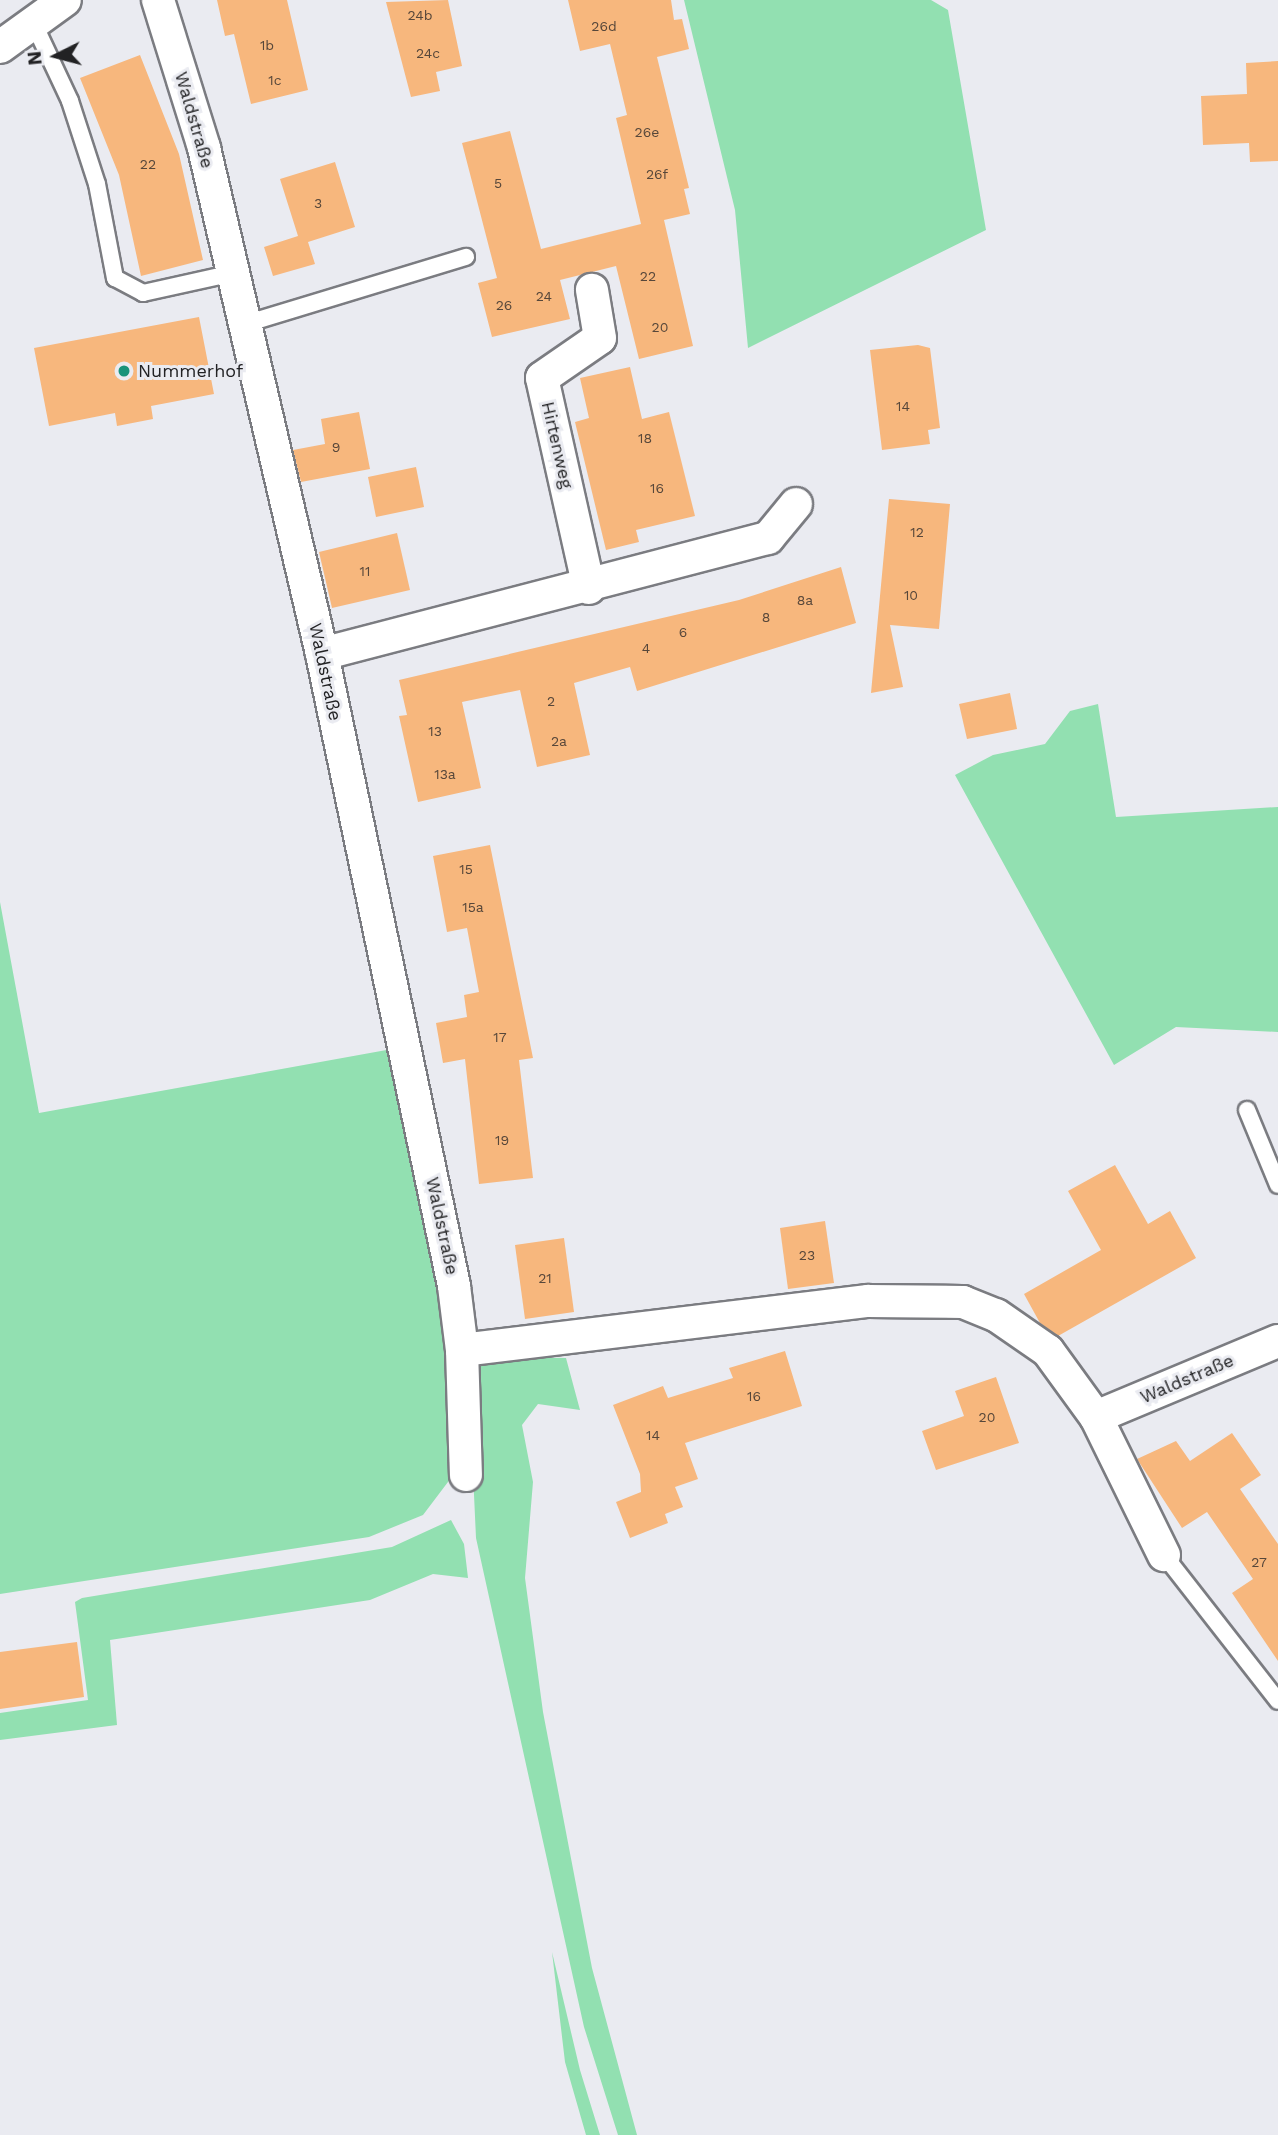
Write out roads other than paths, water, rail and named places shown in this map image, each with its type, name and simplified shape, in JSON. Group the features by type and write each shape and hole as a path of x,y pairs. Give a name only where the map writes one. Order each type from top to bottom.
{"street":[{"path":"0,47 65,0"},
{"name":"Waldstraße","path":"158,0 204,148 322,654 451,1273 462,1350 466,1475"},
{"name":"Hirtenweg","path":"589,588 542,378 600,338 592,290"},
{"path":"322,654 589,588 768,538 796,504"},
{"path":"462,1350 938,1298 996,1315 1048,1351 1096,1417 1164,1555"},
{"name":"Waldstraße","path":"1096,1417 1278,1341"}],"lane":[{"path":"34,24 70,101 97,184 116,278 143,293 233,273"},
{"path":"245,324 467,257"},
{"path":"1247,1110 1278,1185"},
{"path":"1164,1555 1278,1700"}],"place":[{"name":"Nummerhof","path":"124,371"}]}
